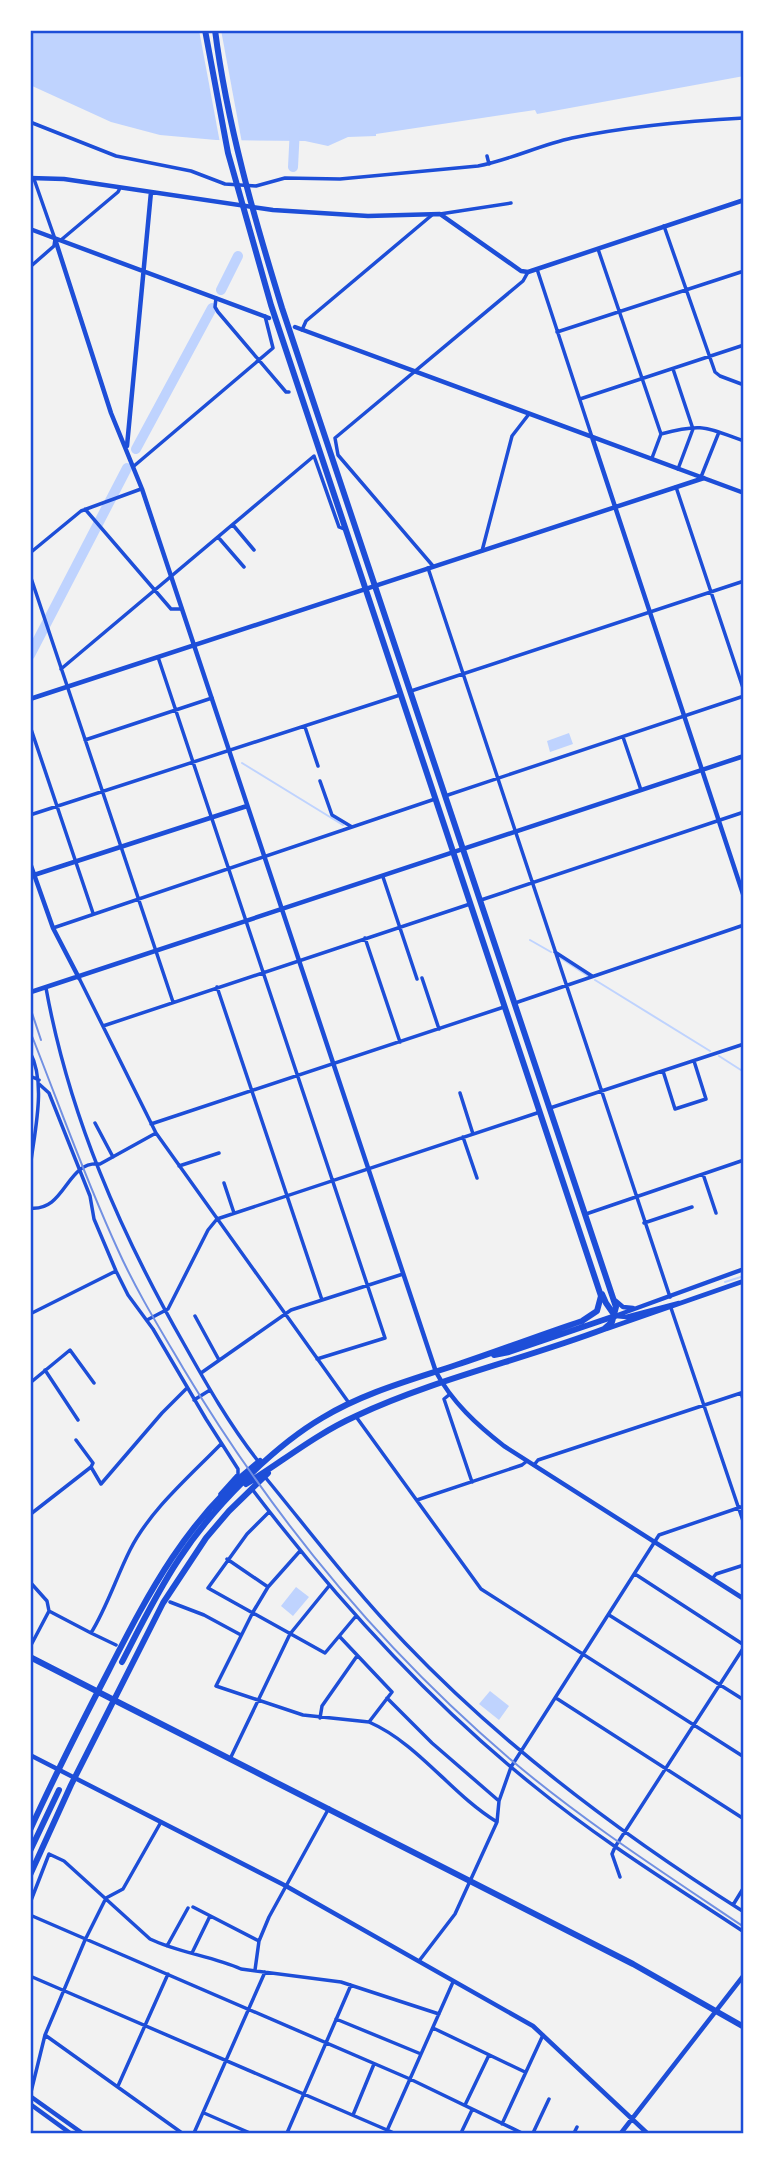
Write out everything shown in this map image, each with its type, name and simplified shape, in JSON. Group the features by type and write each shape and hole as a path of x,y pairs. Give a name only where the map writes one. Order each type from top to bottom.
{"main road":[{"path":"205,30 219,112 243,210 271,305 600,1286 606,1303 615,1316"},
{"path":"215,30 234,135 282,308 614,1297 615,1316 604,1329 398,1397 355,1416 328,1429 239,1488"},
{"path":"30,1830 98,1691 167,1563 215,1501 258,1462 322,1418 350,1404 393,1385 480,1357 594,1315 600,1304 600,1286"},
{"path":"480,1357 509,1352 615,1316"},
{"path":"122,1662 180,1557 205,1525 271,1454"},
{"path":"30,1875 75,1778 163,1603 184,1569 229,1511 280,1463"},
{"path":"30,1657 644,1970 744,2027"},
{"path":"30,1851 59,1790"}],"street":[{"path":"30,122 116,156 191,172 225,184 256,186 285,178 383,176 489,164 574,138 673,123 744,118"},
{"path":"487,156 489,164"},
{"path":"511,204 432,215 368,216 273,210 64,179 32,177 58,240 111,414 142,489 436,1372 479,1427 527,1461 744,1599"},
{"path":"30,267 120,188"},
{"path":"127,449 151,192"},
{"path":"440,214 522,271 528,272 744,200"},
{"path":"302,330 306,321 432,215"},
{"path":"664,226 715,372 744,385"},
{"path":"30,229 267,317 273,348 134,466"},
{"path":"597,249 661,434 652,459"},
{"path":"537,269 744,897"},
{"path":"557,332 744,271"},
{"path":"528,272 523,281 335,438 338,455 430,567 514,834 670,1298"},
{"path":"216,298 215,307 218,312 286,392 289,392"},
{"path":"295,327 702,478 743,492 744,485"},
{"path":"580,400 744,345"},
{"path":"673,369 692,426 678,469"},
{"path":"482,551 512,436 529,414"},
{"path":"661,434 692,426 744,441"},
{"path":"702,478 719,432"},
{"path":"61,669 314,456 339,527 346,529"},
{"path":"30,699 702,478"},
{"path":"445,796 685,717 744,694 676,487"},
{"path":"30,554 85,509 142,489"},
{"path":"85,509 171,609 182,609"},
{"path":"233,525 254,550"},
{"path":"218,537 244,567"},
{"path":"30,575 173,1002"},
{"path":"410,691 744,581"},
{"path":"158,657 385,1338 317,1359"},
{"path":"30,816 401,695"},
{"path":"85,740 212,698"},
{"path":"30,726 93,914"},
{"path":"305,727 318,766"},
{"path":"623,737 641,790"},
{"path":"31,992 744,756"},
{"path":"320,781 332,815 352,827"},
{"path":"53,928 437,799"},
{"path":"34,875 247,806"},
{"path":"481,900 744,812"},
{"path":"30,863 53,928 151,1125 350,1404"},
{"path":"383,877 440,1029"},
{"path":"103,1026 472,903"},
{"path":"515,1003 744,925"},
{"path":"365,938 400,1042"},
{"path":"553,950 592,976"},
{"path":"217,987 322,1300"},
{"path":"46,988 63,1071 95,1163 123,1227 165,1311 210,1390 236,1433 258,1462"},
{"path":"151,1125 506,1006"},
{"path":"550,1108 744,1044"},
{"path":"30,1052 39,1082 30,1169"},
{"path":"663,1072 675,1109 706,1099 694,1061"},
{"path":"30,1076 48,1093 90,1196 94,1219 128,1295 148,1320 239,1471 215,1501"},
{"path":"460,1093 473,1134"},
{"path":"148,1320 165,1311 208,1230 217,1219 541,1112"},
{"path":"94,1123 113,1157"},
{"path":"30,1208 53,1202 79,1168 100,1164 156,1133"},
{"path":"463,1137 477,1178"},
{"path":"179,1166 219,1153"},
{"path":"586,1214 744,1160"},
{"path":"703,1174 716,1213"},
{"path":"224,1183 234,1213"},
{"path":"644,1223 692,1207"},
{"path":"615,1316 744,1269"},
{"path":"30,1314 116,1271"},
{"path":"201,1373 284,1314 403,1274"},
{"path":"604,1329 744,1281"},
{"path":"614,1297 623,1307 637,1308"},
{"path":"615,1316 626,1317 666,1305 689,1302"},
{"path":"671,1308 742,1507 744,1524"},
{"path":"195,1316 219,1360"},
{"path":"30,1383 71,1350 94,1383"},
{"path":"45,1370 78,1420"},
{"path":"76,1440 93,1464 91,1467 101,1484 187,1388"},
{"path":"194,1400 210,1390"},
{"path":"534,1465 538,1460 743,1392 744,1402"},
{"path":"450,1393 444,1399 472,1482"},
{"path":"355,1416 481,1589 744,1757"},
{"path":"91,1633 103,1614 131,1548 169,1497 221,1444"},
{"path":"417,1500 527,1461"},
{"path":"30,1510 32,1513 91,1467"},
{"path":"265,1477 342,1574 449,1687 521,1752 626,1833 744,1912"},
{"path":"251,1489 356,1616 426,1689 512,1767 615,1847 744,1932"},
{"path":"418,1962 456,1914 497,1822 499,1801 512,1767 659,1535 742,1507"},
{"path":"269,1512 247,1534 208,1588 326,1653 356,1616"},
{"path":"300,1551 268,1587 216,1686 320,1718 369,1722 386,1730 497,1822"},
{"path":"227,1559 268,1587"},
{"path":"712,1579 716,1574 744,1565"},
{"path":"620,1877 612,1854 615,1847 744,1646 635,1574"},
{"path":"30,1582 47,1601 49,1611 30,1647"},
{"path":"230,1759 290,1634 329,1586"},
{"path":"170,1602 204,1615 241,1635"},
{"path":"49,1611 116,1645"},
{"path":"609,1615 744,1700"},
{"path":"340,1636 392,1692 369,1722"},
{"path":"320,1718 322,1706 358,1656"},
{"path":"387,1698 432,1743 499,1801"},
{"path":"556,1698 744,1819"},
{"path":"30,1755 286,1886 521,2019 543,2035 647,2133"},
{"path":"255,1970 258,1941 329,1808"},
{"path":"82,2133 30,2096 45,2035 85,1940 106,1898 123,1889 161,1822"},
{"path":"30,1903 49,1854 64,1861 150,1939 167,1947 226,1962 241,1969 341,1982 439,2014"},
{"path":"733,1905 744,1887"},
{"path":"167,1947 190,1907 258,1941"},
{"path":"30,1915 410,2079 522,2133"},
{"path":"192,1954 210,1916"},
{"path":"194,2133 265,1972"},
{"path":"118,2086 168,1974"},
{"path":"621,2133 744,1975"},
{"path":"30,1976 394,2133"},
{"path":"387,2132 453,1982"},
{"path":"287,2133 351,1985"},
{"path":"337,2018 421,2054"},
{"path":"433,2028 525,2072"},
{"path":"45,2035 182,2133"},
{"path":"502,2124 543,2035"},
{"path":"465,2105 489,2055"},
{"path":"353,2115 374,2064"},
{"path":"533,2133 549,2099"},
{"path":"30,2104 70,2133"},
{"path":"461,2133 472,2109"},
{"path":"204,2113 250,2133"},
{"path":"574,2133 577,2127"}],"water":[{"path":"30,30 744,30 744,76 537,114 535,110 376,136 348,137 328,146 305,141 216,140 160,135 111,122 30,85"},
{"path":"569,733 573,744 550,752 547,741"},
{"path":"296,1587 309,1597 293,1616 281,1606"},
{"path":"490,1691 509,1706 499,1720 479,1704"}],"pier":[{"path":"199,30 221,30 242,143 220,143"}],"waterway":[{"path":"293,167 295,128"},
{"path":"221,290 238,256"},
{"path":"136,449 212,308"},
{"path":"30,655 127,468"},
{"path":"242,763 343,825"},
{"path":"530,940 551,952"},
{"path":"559,957 588,976"},
{"path":"595,980 710,1051"},
{"path":"719,1056 744,1072"},
{"path":"725,1282 744,1276"}],"railway":[{"path":"30,1007 41,1040"},
{"path":"30,1031 94,1196 133,1280 217,1422 253,1475 330,1577 416,1671 510,1759 595,1825 744,1927"}]}
